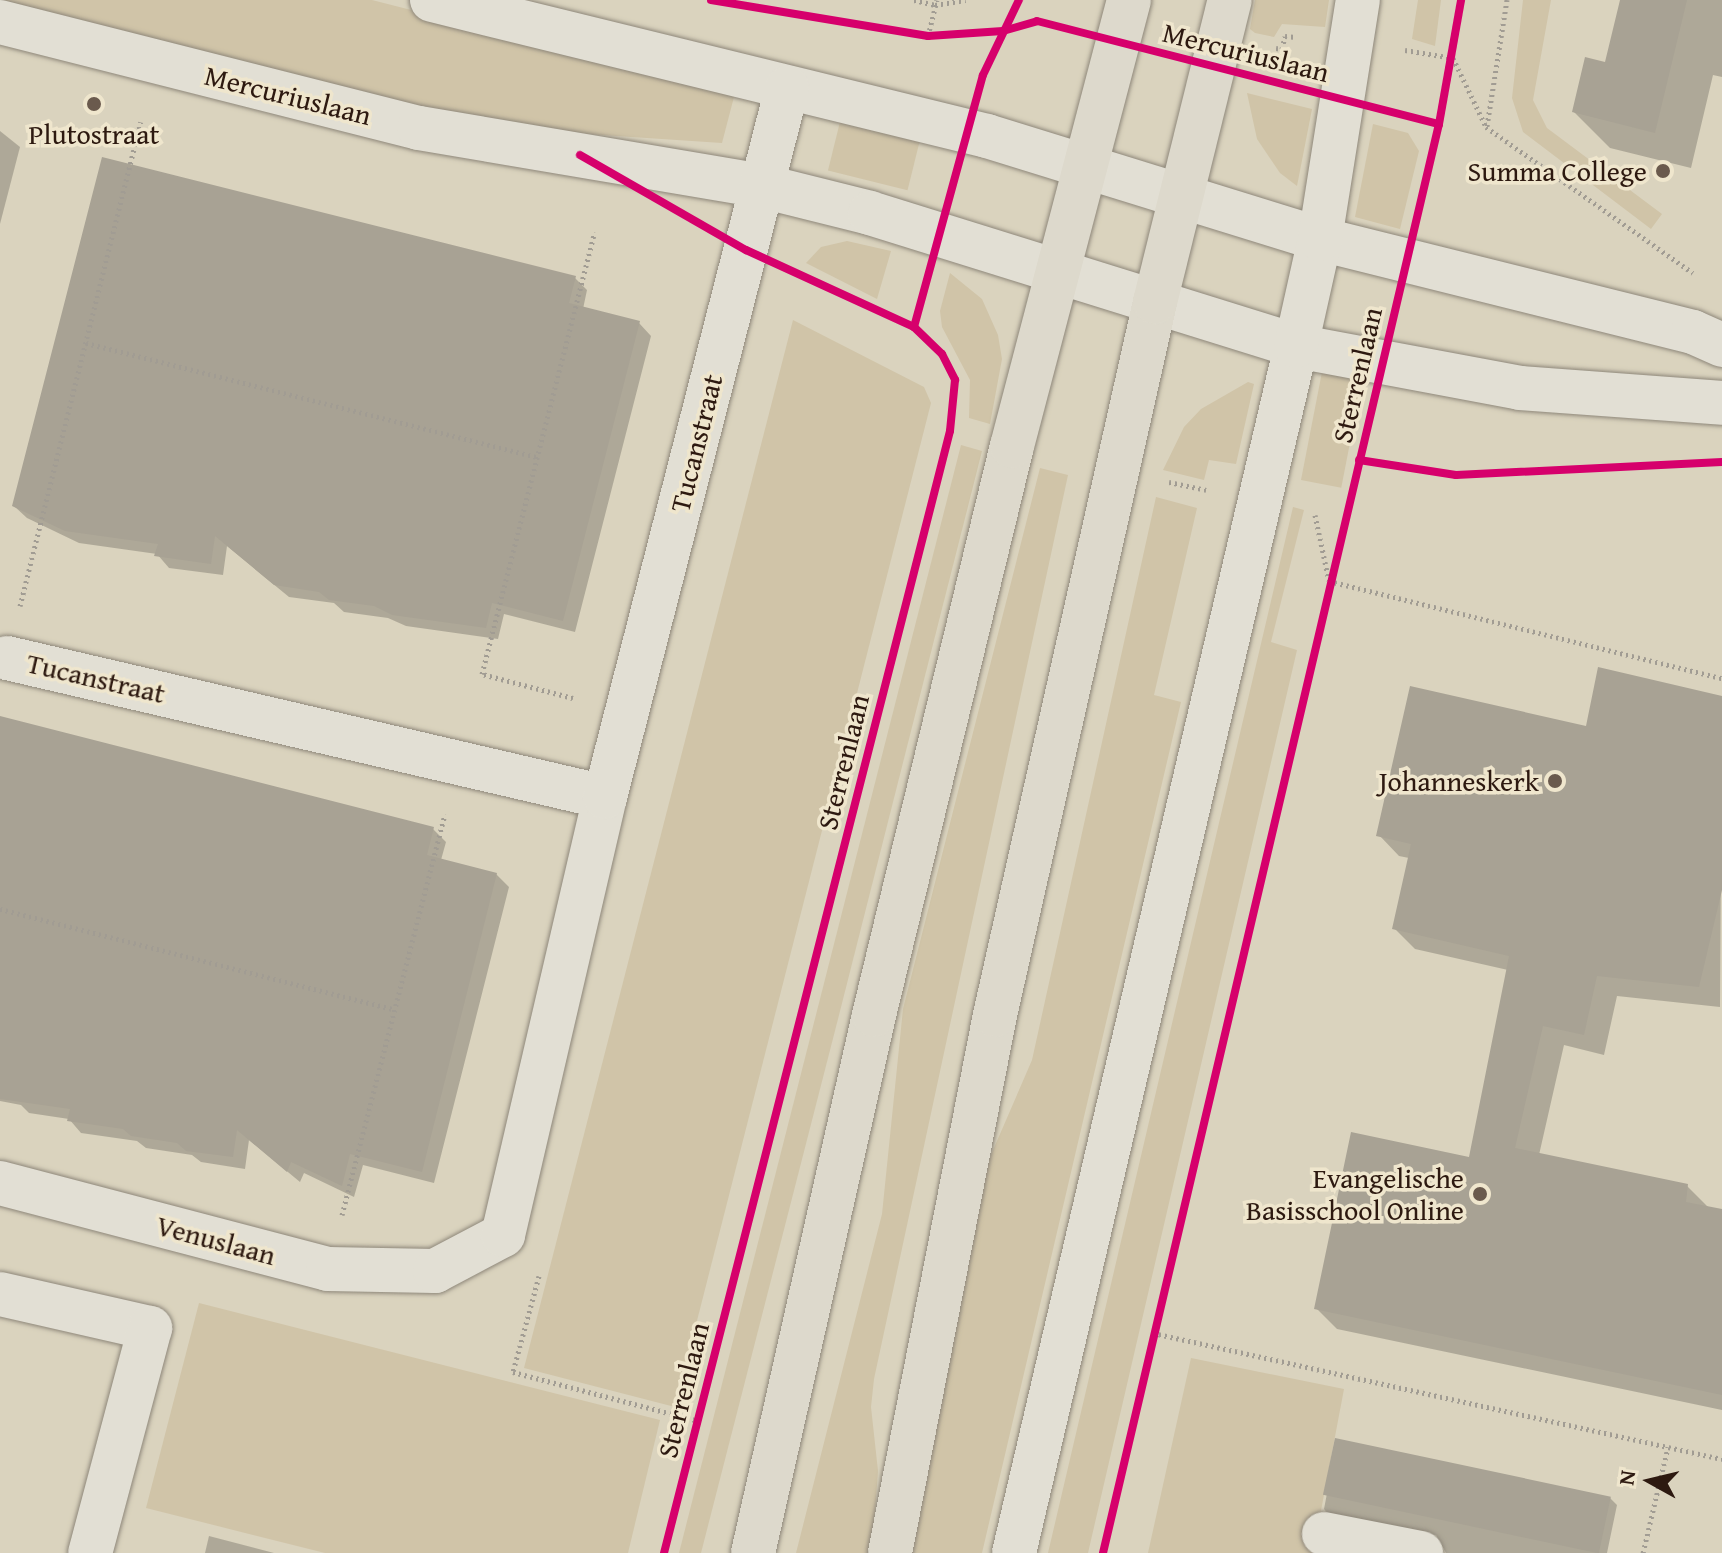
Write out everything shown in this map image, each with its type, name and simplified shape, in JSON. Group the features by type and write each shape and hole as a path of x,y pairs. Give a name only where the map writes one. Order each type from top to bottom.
{"main road":[{"path":"753,1553 874,1015 1057,271 1129,0"},
{"path":"890,1553 995,1015 1155,302 1230,0"}],"street":[{"path":"1014,1553 1219,682 1260,482 1320,239 1358,0"},
{"path":"442,1 1084,165 1320,239 1708,339"},
{"name":"Mercuriuslaan","path":"0,22 419,128 762,186 1057,271 1296,346 1520,388 1722,403"},
{"name":"Tucanstraat","path":"503,1235 605,797 787,88"},
{"name":"Tucanstraat","path":"7,658 605,797"},
{"name":"Venuslaan","path":"0,1183 328,1269 435,1271 503,1235"},
{"path":"0,1294 150,1328 90,1553"},
{"path":"1324,1534 1421,1553"}],"path":[{"path":"914,0 936,3 966,0"},
{"path":"1486,127 1507,0"},
{"path":"928,36 936,3"},
{"path":"914,34 940,35"},
{"path":"1448,85 1455,44"},
{"path":"1453,58 1486,127 1700,278 1708,339"},
{"path":"7,658 141,122"},
{"path":"595,232 482,674 627,713"},
{"path":"86,343 537,457"},
{"path":"1119,472 1214,491 1260,482 1311,493 1329,581"},
{"path":"1325,596 1336,551"},
{"path":"1329,581 1722,678"},
{"path":"328,1269 458,763"},
{"path":"0,909 395,1010"},
{"path":"503,1235 513,1254 543,1264 513,1372 698,1421"},
{"path":"1150,1347 1157,1317"},
{"path":"1153,1333 1722,1459"},
{"path":"1643,1553 1668,1447"}],"shaded area":[{"path":"0,0 372,0 735,93 722,143 498,128 0,8"},
{"path":"1255,0 1329,0 1325,27 1282,24 1274,37 1255,33 1250,29"},
{"path":"1418,0 1441,0 1435,46 1412,39"},
{"path":"1523,0 1551,0 1533,100 1547,128 1662,214 1651,229 1523,132 1512,98"},
{"path":"1247,93 1312,109 1297,186 1280,173 1257,139"},
{"path":"841,118 921,138 908,190 828,170"},
{"path":"1373,124 1408,133 1419,151 1400,229 1355,217"},
{"path":"847,241 891,251 877,299 806,263 821,247"},
{"path":"950,273 982,299 998,335 1002,359 990,424 969,418 970,380 942,327 940,311"},
{"path":"793,320 924,387 931,403 675,1407 524,1368"},
{"path":"1322,372 1362,380 1341,488 1301,480"},
{"path":"1248,382 1254,384 1236,464 1209,460 1204,480 1163,470 1184,427 1201,409"},
{"path":"961,445 982,451 838,1019 701,1553 679,1553"},
{"path":"1040,468 1068,475 874,1379 871,1407 878,1471 872,1553 796,1553 882,1214 903,1009"},
{"path":"1156,497 1197,508 1154,695 1181,702 982,1553 905,1553 984,1171 1032,1060"},
{"path":"1293,507 1304,510 1271,642 1297,650 1088,1553 1048,1553"},
{"path":"199,1303 660,1420 628,1553 325,1553 146,1508"},
{"path":"1191,1358 1344,1389 1313,1553 1148,1553"}],"building":[{"path":"1620,0 1687,0 1655,133 1572,112 1585,57 1605,62"},
{"path":"102,157 576,276 569,303 640,321 563,621 492,603 486,628 392,615 374,606 329,600 319,592 274,585 215,536 211,564 154,556 158,544 65,531 12,506"},
{"path":"1598,667 1722,696 1722,890 1699,987 1597,976 1584,1035 1543,1026 1515,1148 1688,1184 1686,1202 1722,1209 1722,1395 1314,1309 1351,1132 1469,1157 1509,956 1392,929 1411,844 1376,836 1410,686 1586,726"},
{"path":"0,716 434,827 427,855 497,873 422,1172 350,1154 342,1186 291,1162 287,1172 237,1130 233,1157 186,1151 177,1143 131,1136 123,1129 67,1121 70,1109 0,1099"},
{"path":"1335,1438 1611,1497 1597,1553 1323,1495"}],"cycle path":[{"path":"711,0 928,36 1003,31 1037,21 1439,124"},
{"path":"914,327 983,75 1019,0"},
{"name":"Sterrenlaan","path":"1103,1553 1439,124 1461,0"},
{"name":"Sterrenlaan","path":"580,155 746,250 914,327 942,354 955,380 950,431 664,1553"},
{"name":"Sterrenlaan","path":"1359,460 1456,475 1722,462"}],"place":[{"name":"Plutostraat","path":"94,104"},
{"name":"Summa College","path":"1663,171"},
{"name":"Johanneskerk","path":"1555,781"},
{"name":"Evangelische Basisschool Online","path":"1480,1194"}]}
